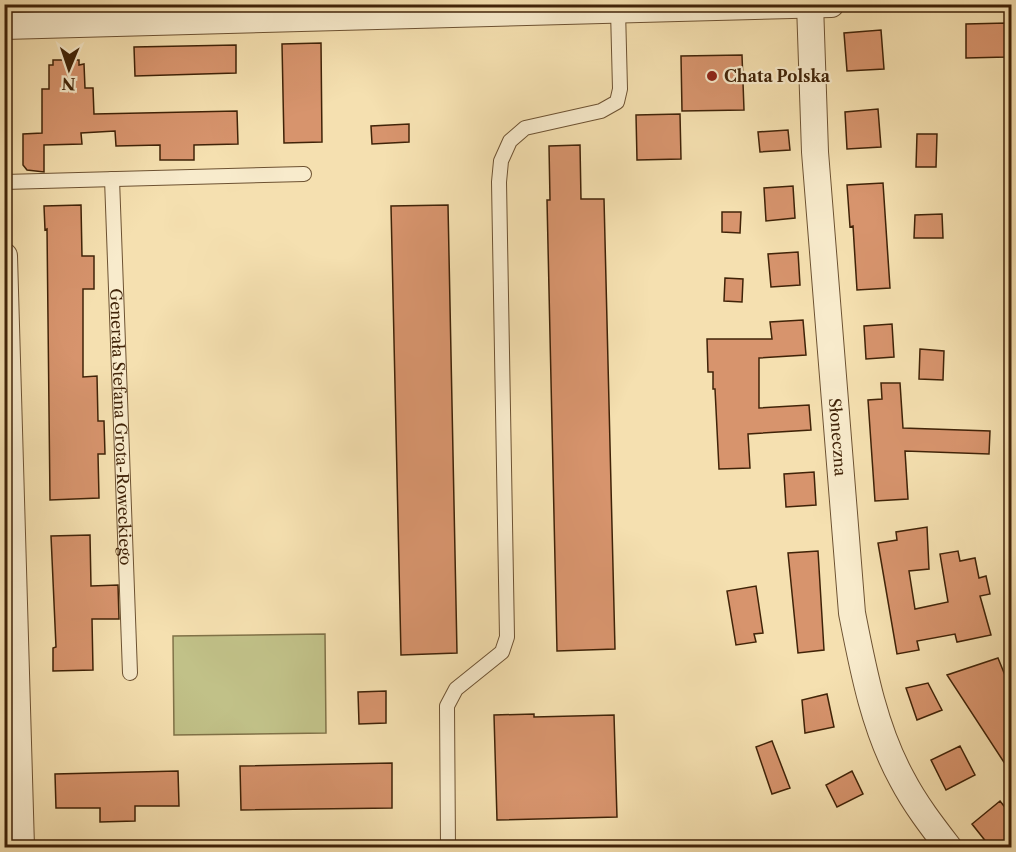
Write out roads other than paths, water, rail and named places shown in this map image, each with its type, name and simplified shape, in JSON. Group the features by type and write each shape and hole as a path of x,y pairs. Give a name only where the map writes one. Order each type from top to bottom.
{"street":[{"path":"9,4 4,26 618,10 688,6 831,4"},
{"name":"Słoneczna","path":"810,5 815,152 852,613 864,674 880,731 902,779 949,848"},
{"path":"4,256 21,847"}],"lane":[{"path":"448,848 447,706 456,689 502,651 507,637 499,182 501,161 510,141 525,128 601,111 617,102 620,89 618,10"},
{"path":"4,182 304,174"},
{"name":"Generała Stefana Grota-Roweckiego","path":"112,179 130,673"}],"place":[{"name":"Chata Polska","path":"712,76"}]}
